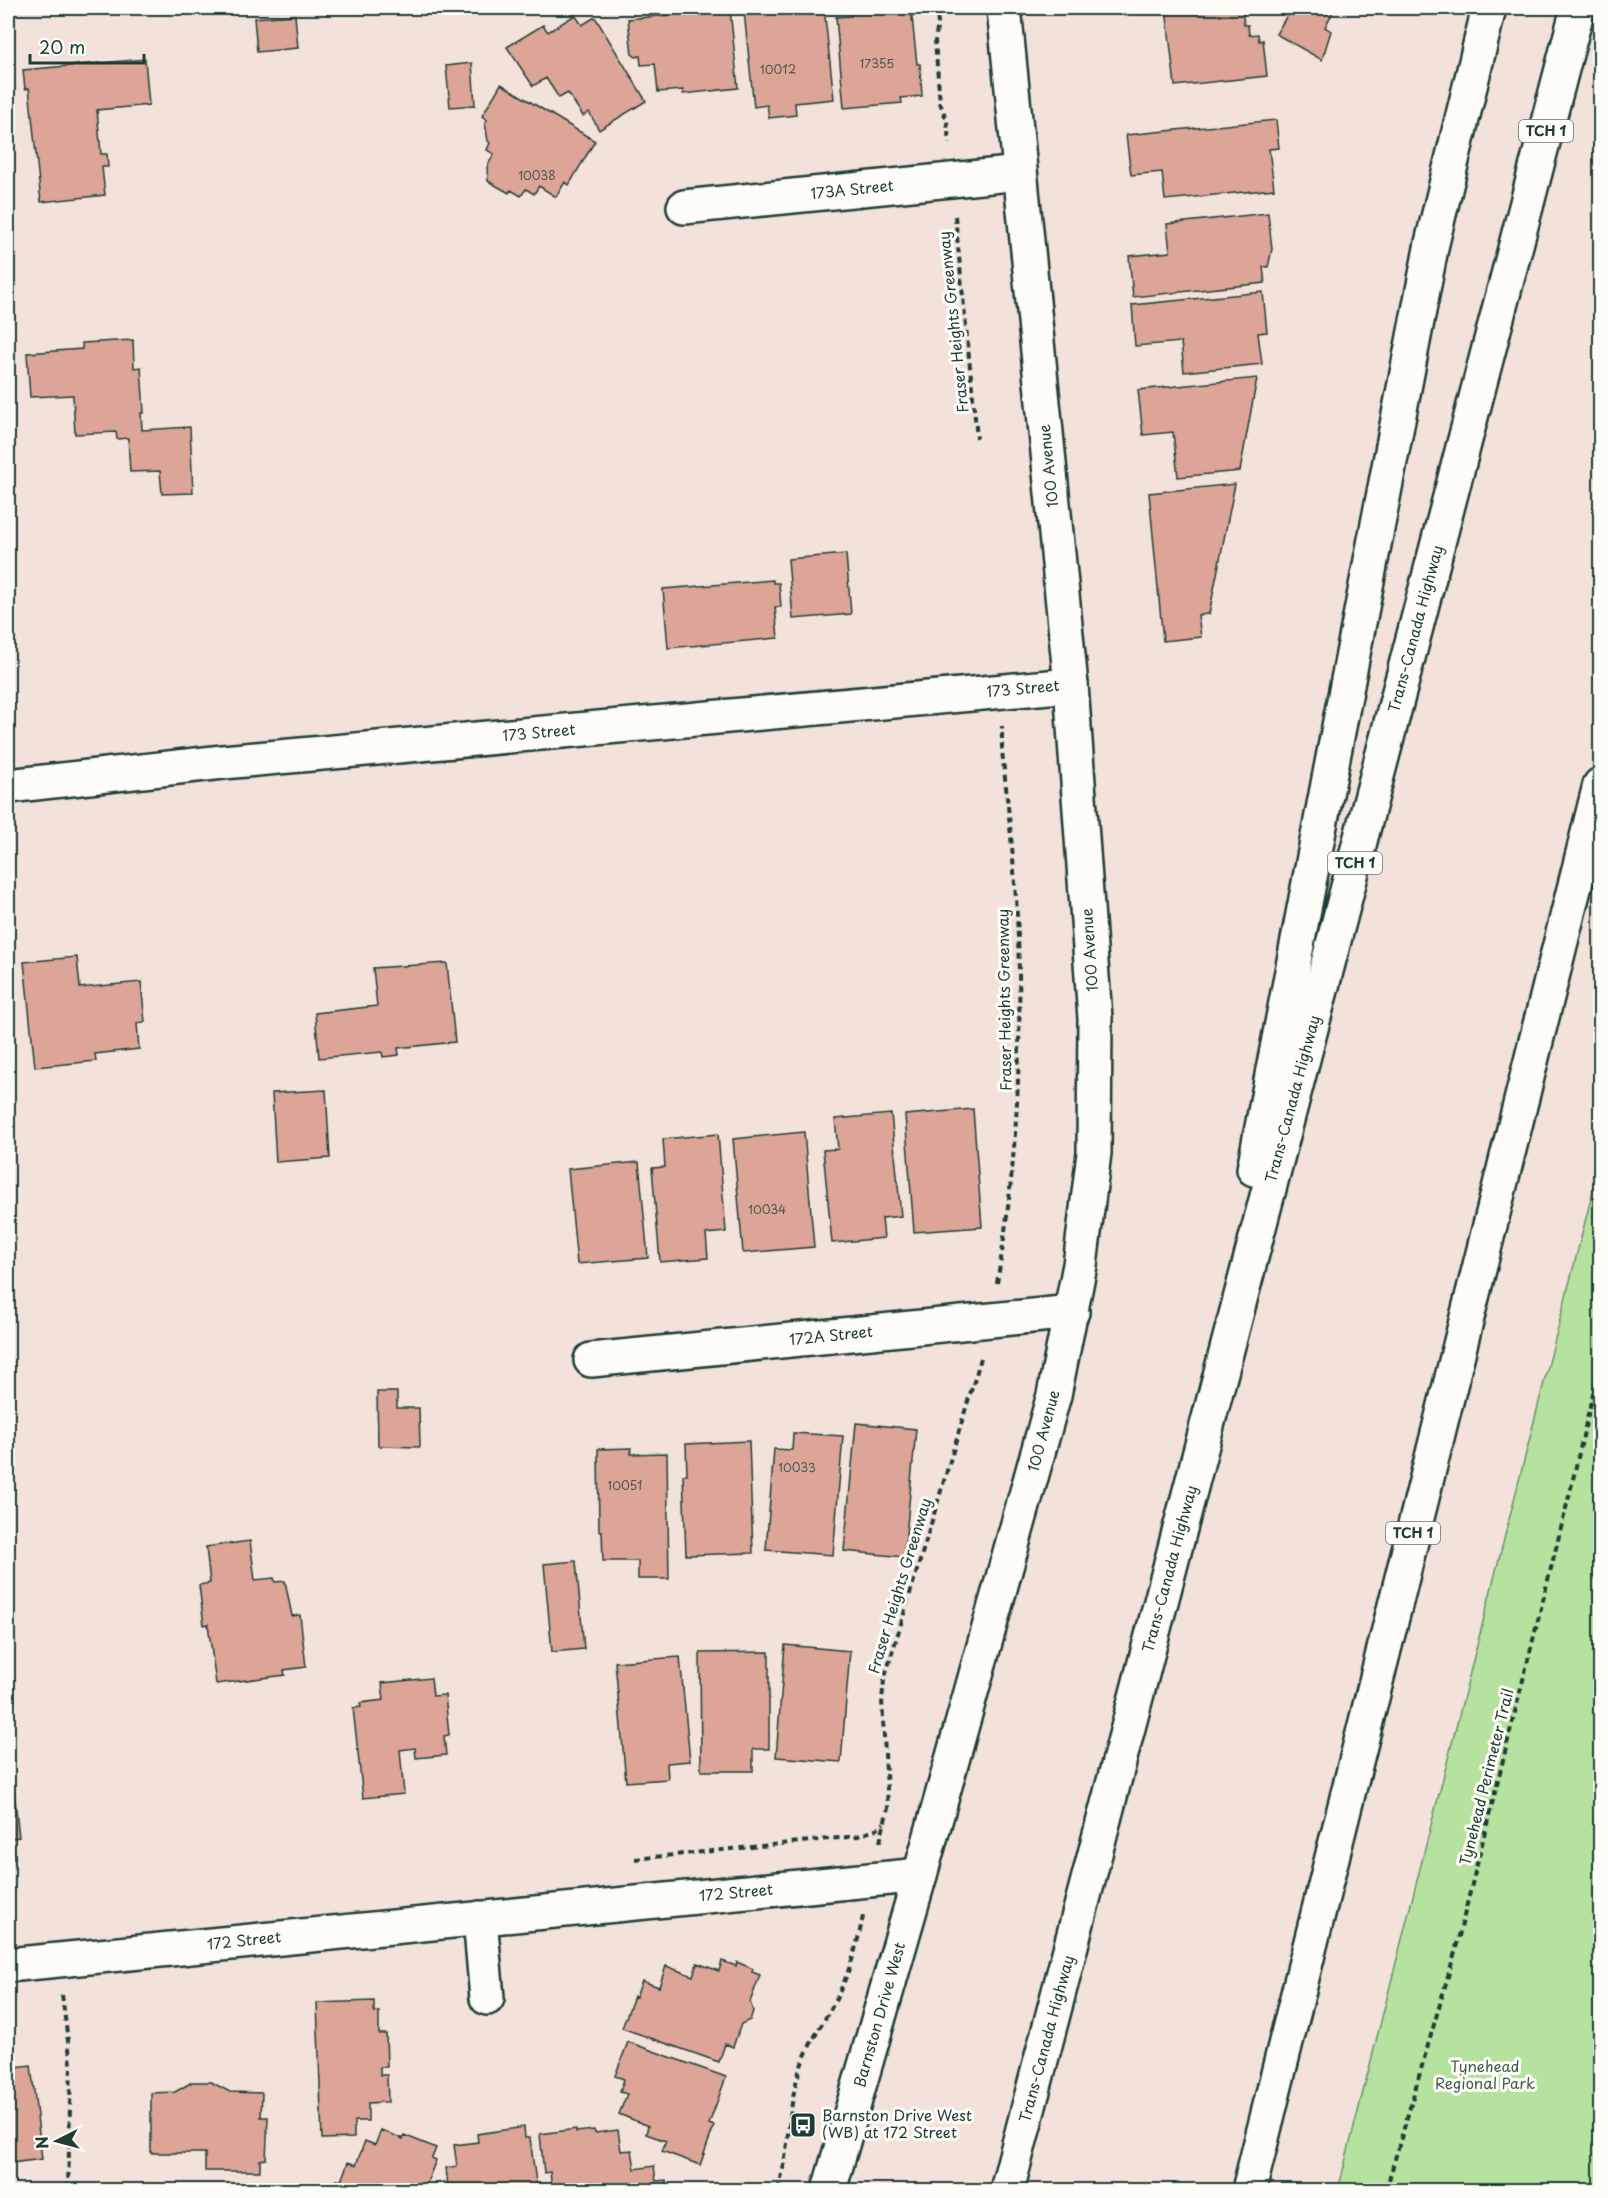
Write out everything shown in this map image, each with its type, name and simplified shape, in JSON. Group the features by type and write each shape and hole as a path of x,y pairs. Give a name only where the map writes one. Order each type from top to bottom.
{"main road":[{"name":"100 Avenue","path":"920,1875 1054,1395 1072,1312 1095,1153 1095,1018 1057,686 1020,173 1004,8"},
{"path":"1196,1471 1432,243 1489,8"},
{"name":"Trans-Canada Highway","path":"1007,2190 1578,8"},
{"name":"173A Street","path":"684,207 1020,173"},
{"name":"173 Street","path":"8,786 235,761 1057,686"},
{"name":"TCH 1","path":"1249,2190 1600,785"},
{"path":"1577,875 1600,808"},
{"name":"172A Street","path":"591,1360 1072,1312"},
{"name":"172 Street","path":"8,1965 920,1875"},
{"name":"Barnston Drive West","path":"829,2190 920,1875"},
{"path":"480,1918 487,1998"}],"path":[{"path":"936,8 938,23 935,41 940,104 947,127"},
{"name":"Fraser Heights Greenway","path":"955,215 977,438"},
{"name":"Fraser Heights Greenway","path":"996,1293 1009,1213 1014,1158 1020,986 1017,912 1001,727 1057,686"},
{"name":"Tynehead Perimeter Trail","path":"1386,2190 1455,1952 1600,1367"},
{"name":"Fraser Heights Greenway","path":"879,1847 888,1808 882,1700 884,1680 978,1371"},
{"path":"635,1859 858,1836 875,1830 884,1822"},
{"path":"778,2190 784,2169 794,2089 801,2066 840,1991 858,1938"},
{"path":"62,1995 71,2064 68,2190"}],"green space":[{"name":"Tynehead Regional Park","path":"1600,1163 1600,2190 1338,2190"}],"building":[{"path":"765,8 824,8 834,99 795,103 796,115 769,118 767,105 754,107 744,12 765,10"},
{"path":"850,8 911,8 917,64 920,64 922,96 901,98 902,103 844,108 836,17 851,16"},
{"path":"1166,8 1242,8 1244,25 1248,25 1249,35 1258,34 1259,41 1263,40 1267,76 1175,86"},
{"path":"1281,8 1335,8 1325,27 1331,31 1322,60 1276,34 1289,12"},
{"path":"730,9 738,88 683,94 683,90 658,92 655,64 641,65 640,56 636,57 632,54 628,19"},
{"path":"295,15 298,48 257,52 254,18"},
{"path":"575,15 582,25 595,17 646,101 599,130 589,112 583,116 568,93 559,98 546,78 533,86 507,47 543,25 548,32"},
{"path":"145,59 149,105 97,110 101,154 107,154 108,167 102,167 105,195 41,202 29,88 25,89 23,70"},
{"path":"472,63 475,105 450,107 446,66"},
{"path":"501,84 595,141 569,185 565,182 556,197 539,186 534,194 526,189 521,196 511,190 509,193 488,181 487,167 494,154 487,150 490,143 485,123 487,120 482,116"},
{"path":"1276,120 1279,148 1269,149 1274,189 1165,200 1162,172 1131,175 1126,135"},
{"path":"1268,213 1272,249 1268,267 1263,267 1265,283 1133,297 1129,256 1170,252 1167,224"},
{"path":"1263,292 1267,332 1258,333 1262,364 1184,372 1181,342 1135,346 1132,305"},
{"path":"133,340 134,368 141,367 144,413 141,413 142,430 190,427 193,493 162,494 160,471 130,472 128,438 117,439 116,432 75,434 73,395 30,397 27,353 82,349 82,343"},
{"path":"1257,378 1240,471 1178,477 1173,432 1143,435 1138,390"},
{"path":"1235,484 1209,614 1198,615 1201,637 1163,641 1149,493"},
{"path":"846,554 851,614 793,619 788,559"},
{"path":"773,580 773,583 779,583 781,607 775,607 778,638 668,648 663,589"},
{"path":"77,957 80,988 141,982 145,1022 137,1023 139,1049 95,1054 96,1061 35,1067 24,962"},
{"path":"447,963 455,1042 398,1048 399,1055 383,1057 382,1052 319,1058 315,1013 377,1006 373,968"},
{"path":"326,1090 330,1158 276,1162 272,1093"},
{"path":"973,1109 982,1227 914,1232 905,1115"},
{"path":"891,1114 901,1216 882,1218 884,1238 832,1243 823,1150 838,1149 835,1119"},
{"path":"804,1132 814,1247 743,1253 733,1139"},
{"path":"718,1134 726,1232 706,1234 708,1258 660,1262 652,1168 665,1167 663,1139"},
{"path":"639,1162 648,1258 577,1264 568,1169"},
{"path":"377,1392 397,1392 397,1408 419,1408 420,1447 378,1446"},
{"path":"856,1423 916,1429 904,1557 844,1551"},
{"path":"793,1433 843,1436 833,1555 766,1550 774,1449 792,1450"},
{"path":"749,1441 753,1553 686,1555 683,1475 687,1475 686,1444"},
{"path":"631,1448 631,1454 667,1453 669,1579 638,1579 638,1561 603,1561 602,1531 599,1531 598,1449"},
{"path":"250,1541 255,1580 274,1578 275,1582 285,1581 292,1616 300,1615 306,1667 284,1670 285,1675 216,1684 208,1624 204,1625 199,1585 210,1583 206,1547"},
{"path":"576,1561 584,1649 552,1652 544,1564"},
{"path":"785,1645 850,1651 841,1762 776,1757"},
{"path":"769,1652 769,1749 753,1749 753,1771 701,1771 700,1653"},
{"path":"680,1657 690,1761 667,1763 668,1779 626,1782 615,1662"},
{"path":"431,1678 433,1696 445,1695 449,1735 444,1736 446,1755 416,1758 415,1748 400,1750 404,1794 363,1798 353,1708 361,1707 360,1703 384,1700 382,1683"},
{"path":"14,1790 19,1837 12,1838 14,1859 8,1859 8,1791"},
{"path":"722,1961 736,1966 737,1962 760,1975 750,2002 753,2011 750,2020 741,2024 733,2047 725,2044 719,2062 622,2028 642,1981 659,1987 666,1966 693,1976 697,1963 719,1971"},
{"path":"374,2001 374,2012 379,2012 379,2034 386,2034 387,2067 380,2067 380,2075 387,2075 388,2102 368,2103 368,2121 354,2121 354,2138 322,2139 317,2003"},
{"path":"628,2042 726,2077 709,2124 714,2126 700,2165 662,2151 666,2141 646,2134 648,2126 619,2114 627,2094 620,2092 624,2079 615,2076"},
{"path":"31,2065 42,2159 11,2163 11,2168 8,2168 8,2068"},
{"path":"192,2082 211,2082 230,2092 262,2093 261,2117 268,2117 266,2159 260,2160 260,2171 205,2171 205,2153 151,2153 151,2093 175,2092"},
{"path":"524,2127 525,2138 530,2138 537,2190 440,2190 440,2188 448,2187 446,2168 457,2166 454,2145 478,2142 477,2134"},
{"path":"576,2129 576,2132 594,2130 595,2133 618,2130 621,2151 632,2150 635,2169 654,2166 656,2181 666,2180 668,2190 552,2190 550,2172 544,2173 540,2134"},
{"path":"381,2130 403,2139 404,2135 436,2148 432,2158 436,2160 424,2190 333,2190 337,2180 341,2181 348,2162 356,2165 365,2141 375,2145"}],"place":[{"name":"Barnston Drive West (WB) at 172 Street","path":"803,2125"}]}
